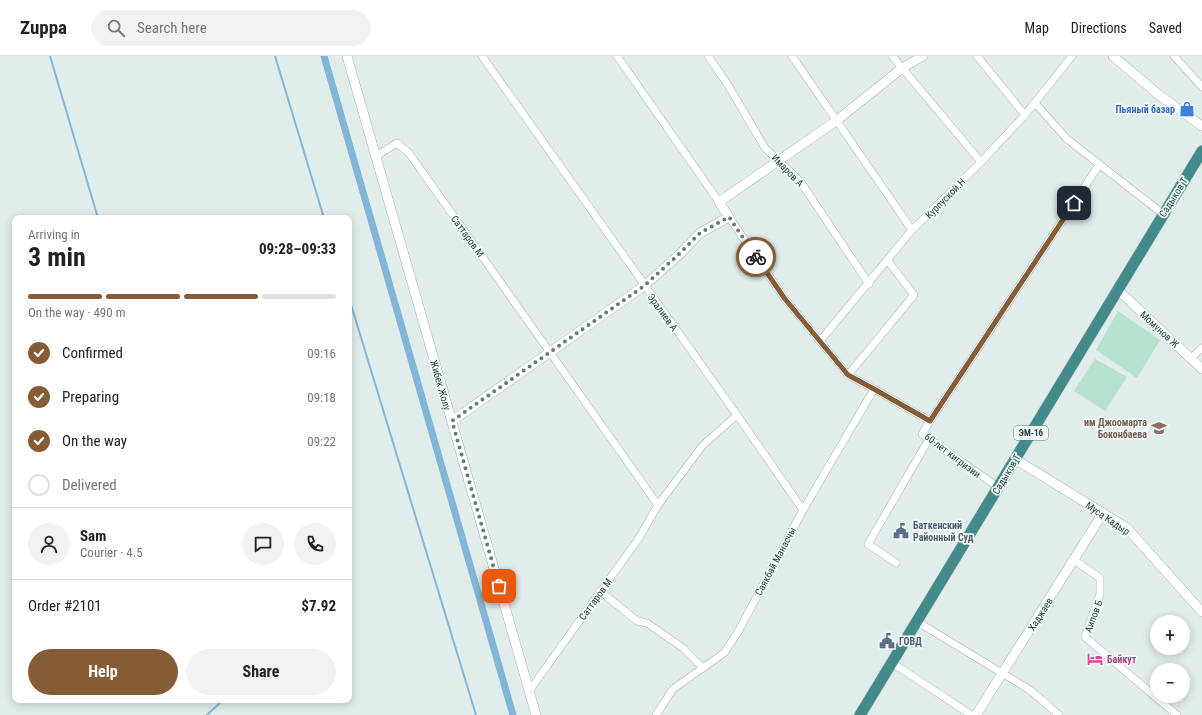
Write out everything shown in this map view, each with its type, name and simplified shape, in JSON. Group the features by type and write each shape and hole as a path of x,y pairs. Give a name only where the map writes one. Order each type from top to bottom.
{"highway":[{"name":"Садыков Т","path":"860,715 1202,151"}],"street":[{"name":"Жибек Жолу","path":"347,56 536,715"},
{"name":"Эралиев А","path":"482,56 803,510"},
{"path":"452,421 644,286 700,233 729,217 617,56"},
{"name":"Имаров А","path":"708,56 728,85 765,148 800,181 869,284"},
{"path":"792,56 912,230"},
{"path":"892,56 981,162"},
{"path":"719,202 836,121 902,69 923,56"},
{"path":"977,56 1026,114"},
{"name":"Курпуской.Н","path":"820,341 869,284 912,230 981,162 1026,114 1072,56"},
{"path":"1113,56 1159,95 1202,126"},
{"path":"1178,57 1202,87"},
{"path":"1035,103 1067,139 1163,214"},
{"name":"Саттаров М","path":"376,156 397,143 408,153 551,352 658,505"},
{"path":"930,421 1099,165"},
{"name":"60-лет кигризии","path":"729,217 785,299 848,375 930,421 922,434 998,487"},
{"path":"848,375 914,295 888,261"},
{"name":"Момунов Ж","path":"1117,289 1202,369"},
{"path":"1191,358 1202,348"},
{"name":"Саякбай Манасчы","path":"656,715 673,689 724,653 738,632 803,510 874,389"},
{"name":"Саттаров М","path":"529,691 639,538 658,505 703,445 737,415"},
{"path":"896,563 868,544 929,439"},
{"name":"Муса Кадыр","path":"1015,459 1127,528 1202,612"},
{"name":"Хаджаев","path":"976,715 1103,513"},
{"name":"Аипов Б","path":"1074,560 1100,578 1100,594 1085,637 1177,715"},
{"path":"600,591 637,620 647,623 682,648 703,668"},
{"path":"916,621 1030,690 1058,715"},
{"path":"891,662 971,715"}],"green space":[{"path":"1118,311 1160,340 1137,378 1096,350"},
{"path":"1095,359 1127,377 1105,411 1074,391"}],"waterway":[{"path":"50,56 97,215"},
{"path":"275,56 323,215"},
{"path":"324,56 513,715"},
{"path":"352,308 476,715"},
{"path":"207,715 220,703"}],"way so far":[{"path":"499,586 452,421 644,286 700,233 729,217 756,257"}],"place":[{"name":"Пьяный базар","path":"1187,109"},
{"name":"им Джоомарта Боконбаева","path":"1159,428"},
{"name":"Баткенский Районный Суд","path":"901,531"},
{"name":"ГОВД","path":"887,641"},
{"name":"Байкут","path":"1095,659"}],"route":[{"path":"756,257 785,299 848,375 930,421 1074,203"}]}
